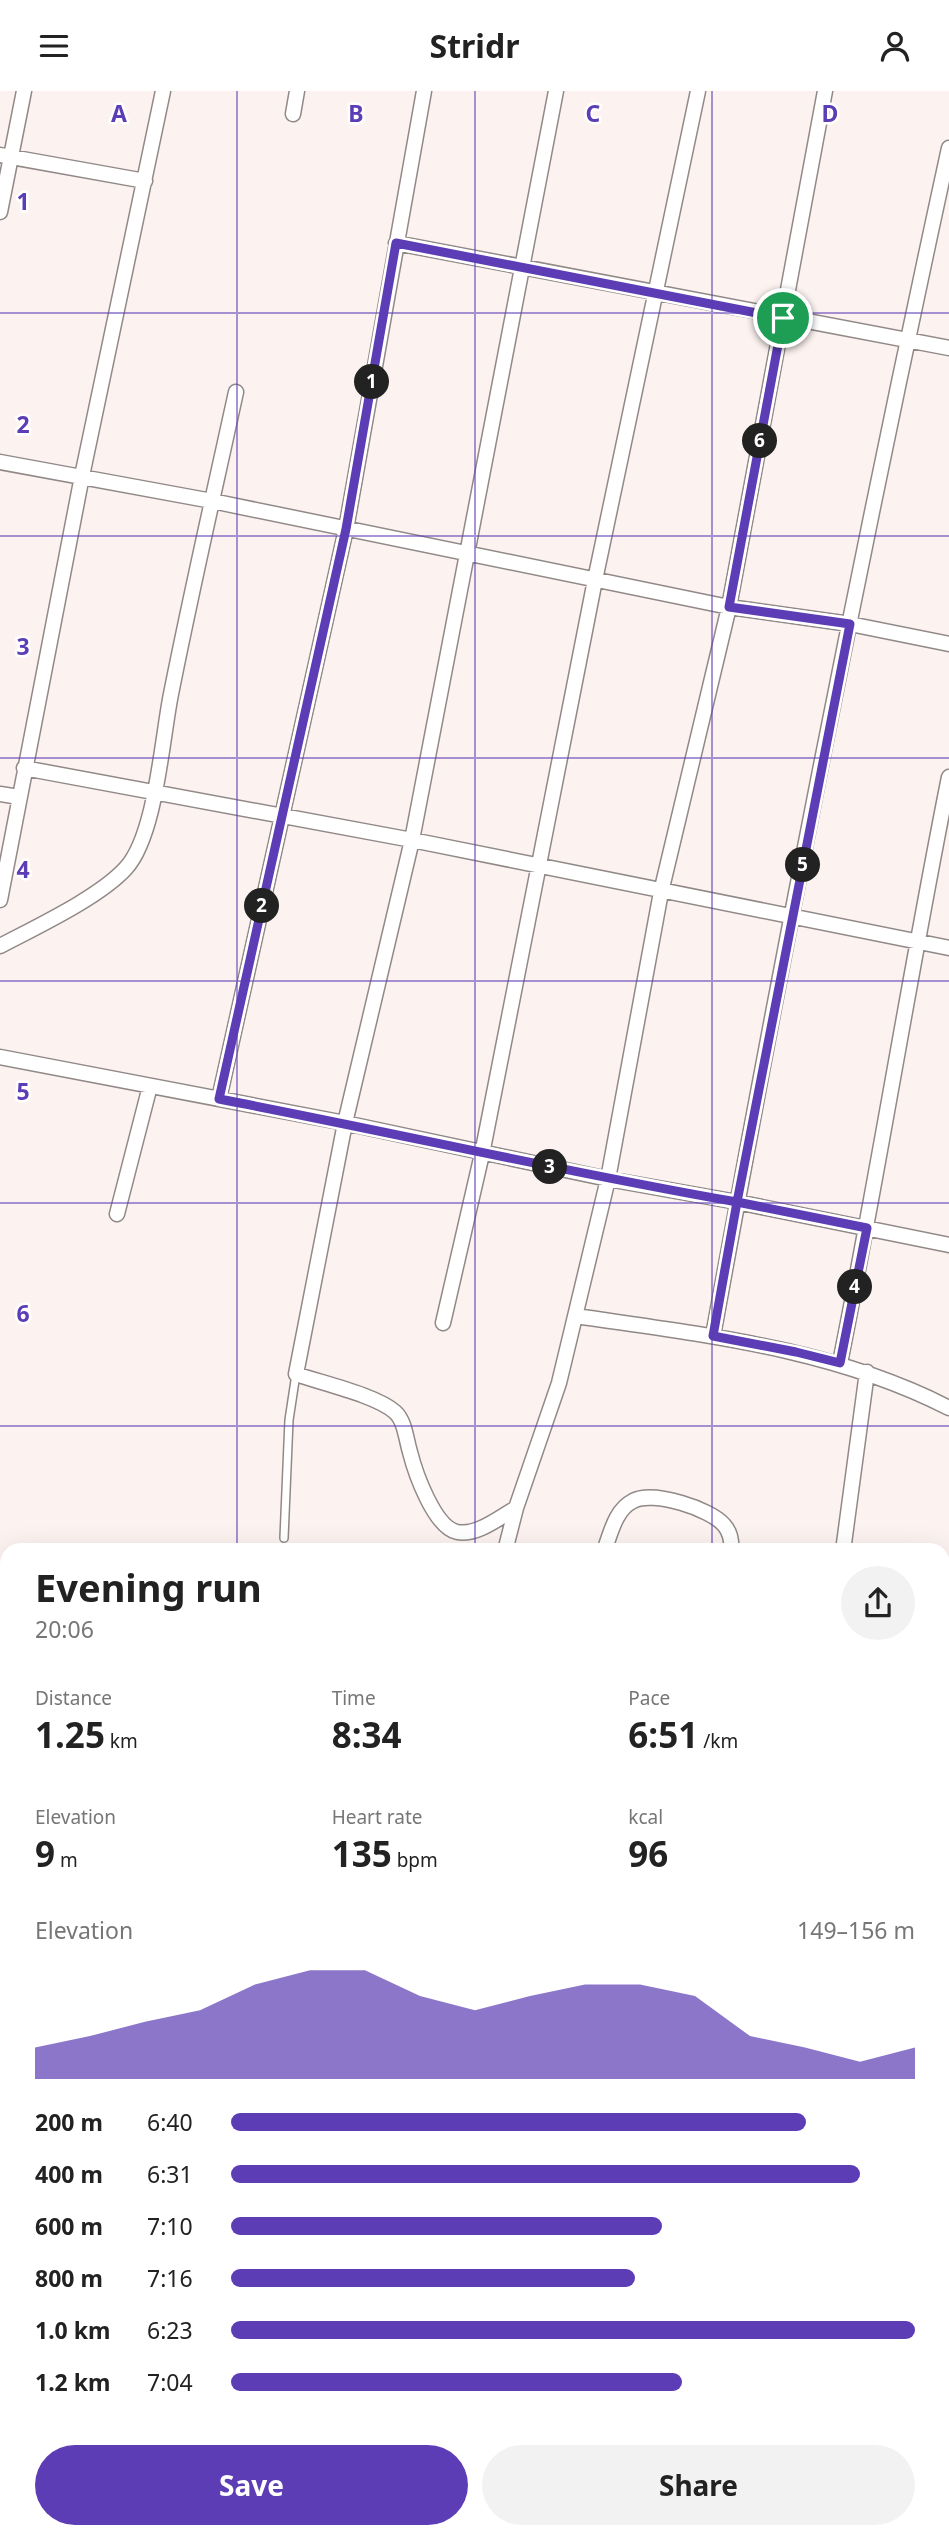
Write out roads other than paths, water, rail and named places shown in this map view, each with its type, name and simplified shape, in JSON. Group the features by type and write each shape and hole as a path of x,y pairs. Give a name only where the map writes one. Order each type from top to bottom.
{"street":[{"path":"0,212 6,156 24,91"},
{"path":"0,900 82,476 163,91"},
{"path":"293,114 297,91"},
{"path":"219,1099 346,529 424,91"},
{"path":"516,1508 474,1530 457,1532 451,1529 437,1516 424,1491 400,1418 394,1411 363,1397 296,1374 345,1123 412,840 556,91"},
{"path":"443,1323 481,1153 536,867 698,91"},
{"path":"507,1543 516,1508 559,1383 608,1179 661,892 729,607 825,91"},
{"path":"713,1336 850,624 949,148"},
{"path":"6,156 145,181"},
{"path":"396,243 783,318 908,338 949,348"},
{"path":"0,946 83,899 127,867 144,831 236,392"},
{"path":"0,462 212,501 729,607 850,624 949,644"},
{"path":"24,768 412,840 949,948"},
{"path":"840,1363 867,1228 916,942 949,777"},
{"path":"0,794 19,797"},
{"path":"0,1058 345,1123 608,1179 949,1245"},
{"path":"117,1214 150,1086"},
{"path":"576,1316 713,1336 796,1352 867,1372 917,1391 949,1408"},
{"path":"844,1543 867,1372"},
{"path":"607,1543 618,1514 636,1499 648,1497 684,1503 723,1523 730,1534 731,1543"}],"lane":[{"path":"284,1538 287,1441 296,1374"}]}
